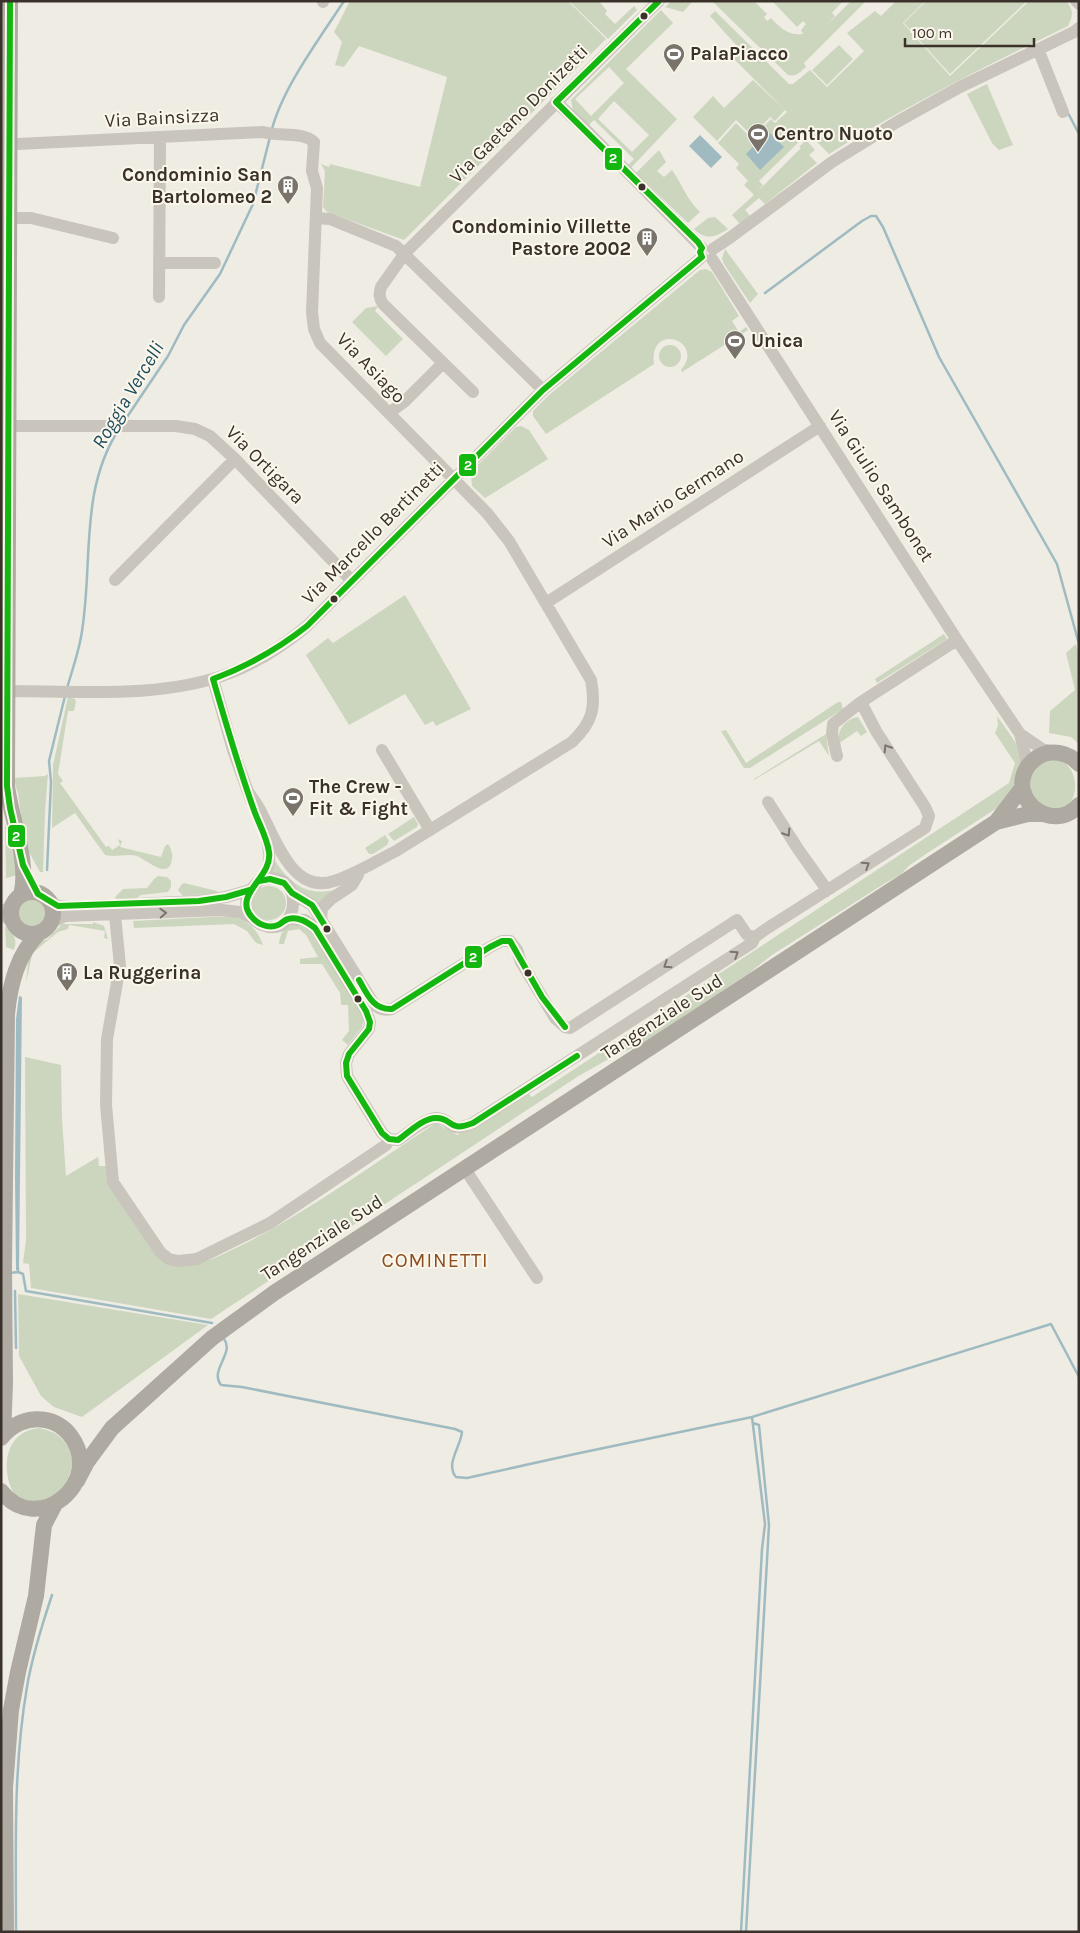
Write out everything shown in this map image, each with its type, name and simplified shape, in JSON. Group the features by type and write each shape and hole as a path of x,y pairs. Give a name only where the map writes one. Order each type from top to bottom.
{"main road":[{"path":"10,1 5,24 5,145 9,218 4,560 7,786 23,865 24,883 11,913 22,938 21,959"},
{"path":"1041,814 1028,804 1022,788 1026,769 1036,758 1049,753 1071,758"},
{"name":"Tangenziale Sud","path":"996,822 1022,788"},
{"name":"Tangenziale Sud","path":"55,1504 64,1498 77,1481 87,1462 112,1428 221,1331 274,1294 996,822 1028,814 1064,815 1079,805"},
{"path":"2,1437 5,1383 4,1272 7,1014 11,984 21,959 32,940 45,927 52,911 23,865"},
{"path":"11,913 32,892 43,897"},
{"path":"11,913 28,934 45,927"},
{"path":"5,1383 11,1403 18,1414 24,1418 48,1420 59,1425 75,1441 80,1461 77,1481"},
{"path":"2,1437 18,1424 27,1420 37,1419"},
{"name":"Tangenziale Sud","path":"75,1441 92,1439 112,1428"},
{"path":"1,1491 22,1507 44,1508 55,1504"},
{"path":"6,1932 5,1788 11,1710 36,1596 44,1525 55,1504"},
{"path":"22,1507 36,1529 41,1546"}],"street":[{"name":"Via Gaetano Donizetti","path":"473,392 380,300 379,293 381,287 405,253 659,1"},
{"name":"Via Marcello Bertinetti","path":"7,691 155,689 213,679 243,668 267,655 307,626 543,390 707,253 849,151 897,122 957,89 1077,30"},
{"path":"1038,49 1062,112"},
{"name":"Via Giulio Sambonet","path":"556,102 707,253 957,640 1020,734 1026,758 1026,769"},
{"name":"Via Bainsizza","path":"5,145 268,133 306,136 314,142"},
{"path":"159,297 160,137"},
{"name":"Via Asiago","path":"314,142 312,171 317,188 312,312 314,329 320,343 487,513 509,541 591,680 594,698 593,712 587,724 572,742 430,830"},
{"path":"9,218 31,218 113,238"},
{"path":"316,218 330,219 396,246 543,390"},
{"path":"159,263 216,263"},
{"path":"389,413 404,402 443,363"},
{"name":"Via Ortigara","path":"5,426 176,426 195,429 210,436 235,459 352,581"},
{"name":"Via Mario Germano","path":"546,603 820,426"},
{"path":"115,580 235,459"},
{"path":"837,756 832,734 833,724 860,702 957,640"},
{"path":"213,679 233,750 255,813 267,840 290,875 300,883 312,888 323,889 363,871 430,830 382,750"},
{"path":"288,919 305,920 315,928 366,1011 370,1022 369,1029 349,1054 346,1063 346,1076 382,1133 389,1139 398,1140 427,1120 436,1118 444,1120 452,1127 460,1128 473,1123 752,943 755,937 925,828 929,816 860,702"},
{"name":"Via Giulio Sambonet","path":"1020,734 1042,749 1071,758"},
{"path":"249,793 261,810 286,860 294,870 312,882 334,884"},
{"path":"768,802 825,887 826,892"},
{"path":"252,918 246,904 254,886 267,870 270,855 267,840"},
{"path":"321,919 322,908 331,899 352,885 363,871"},
{"path":"43,897 58,906 71,907 190,902 226,898 270,878 280,880 288,886 294,902 293,910 288,919 281,924 270,927 261,925 239,912 222,910 64,916 45,927"},
{"path":"292,893 312,905 372,1001 384,1011 392,1009 490,947 502,941 510,941 517,950 521,962 555,1018 562,1026 570,1028 737,920 748,935 755,937"},
{"path":"115,915 120,966 106,1050 106,1105 113,1182 161,1253 169,1259 178,1261 197,1259 270,1223 386,1145 389,1139"},
{"path":"465,1169 537,1278"}],"green space":[{"path":"350,1 568,1 606,39 404,240 327,212 323,207 325,171 321,164 329,167 330,164 420,187 447,77 359,46 344,67 335,65 342,42 334,32"},
{"path":"569,1 599,1 607,11 605,14 615,24 634,6 637,10 608,39"},
{"path":"672,1 693,1 683,12 665,7"},
{"path":"712,1 754,1 767,14 764,17 767,21 771,18 778,25 793,34 803,34 801,30 806,24 803,21 797,27 772,1 843,1 832,13 835,16 828,24 851,1 866,1 804,63 806,67 798,74 788,75"},
{"path":"896,1 925,1 903,23 950,76 1029,1 1066,1 1072,16 1068,26 887,119 829,154 730,55 737,46 710,16 715,11 789,84 793,84 810,70 827,87 864,51 847,33 875,11 881,16"},
{"path":"926,1 1027,1 950,74 904,23"},
{"path":"661,10 673,23 626,69 677,119 630,169 627,166 634,159 594,120 588,126 573,110 571,100","holes":["609,67 624,83 591,116 575,99","614,101 649,135 632,152 598,119"]},
{"path":"839,45 853,59 827,85 812,70"},
{"path":"753,80 785,110 775,121 770,117 752,136 736,120 717,141 693,117 713,96 724,108"},
{"path":"987,84 1013,145 999,150 992,143 967,94"},
{"name":"Centro Nuoto","path":"787,112 808,133 759,181 763,185 758,191 801,148 799,147 806,140 815,150 809,155 817,163 765,204 759,198 745,210 750,216 740,224 732,215 754,195 744,185 748,181 736,168 739,164 718,143 736,123 752,139 771,119 775,123"},
{"path":"659,150 666,162 657,171 664,177 672,170 688,197 700,212 688,223 636,173"},
{"path":"715,217 728,229 711,237 698,233 694,229 708,218"},
{"path":"725,249 758,294 750,303 724,264 722,259"},
{"path":"706,269 712,272 739,316 732,321 739,332 746,327 748,330 682,372 681,370 687,359 687,351 677,341 664,340 658,344 654,352 654,364 546,434 533,416 533,411 549,395 700,270"},
{"path":"378,306 375,311 403,339 386,356 352,322 366,308"},
{"path":"670,345 678,348 681,356 678,364 670,367 662,364 659,356 662,348"},
{"path":"521,426 529,430 548,459 485,498 472,486 471,474 516,427"},
{"path":"405,595 471,709 436,726 433,721 425,725 405,694 349,725 306,655 328,638 333,643"},
{"path":"944,634 947,639 877,683 875,679"},
{"path":"1076,644 1079,655 1079,744 1071,737 1049,733 1050,711 1075,690 1066,653"},
{"path":"68,697 75,699 76,702 74,711 68,711 58,774 63,781 60,783 106,847 109,846 112,850 120,845 118,839 122,841 120,847 161,857 165,846 168,844 172,851 172,857 170,866 167,869 157,867 137,856 105,855 75,813 52,828 53,765"},
{"path":"838,702 841,702 843,709 750,768 744,768 721,731 726,730 746,763"},
{"path":"997,716 1014,740 1021,754 1021,763 1013,788 997,808 910,865 900,875 772,955 748,974 639,1046 615,1056 577,1077 211,1319 31,1288 29,1264 23,1263 26,1240 25,1057 61,1065 66,1176 98,1157 99,1166 108,1166 176,1266 186,1266 212,1259 293,1217 436,1123 457,1135 527,1092 532,1097 1009,783 1015,763 995,733 998,725"},
{"path":"858,717 867,732 861,736 857,731 838,744 842,726 849,720"},
{"path":"826,734 829,756 819,741 754,780 754,779"},
{"path":"1060,760 1066,764 1074,775 1074,796 1066,807 1050,810 1031,797 1030,773 1043,761"},
{"path":"48,774 43,872 40,872 25,845 18,793 13,778 45,776"},
{"path":"414,817 418,824 417,827 394,841 388,834"},
{"path":"5,823 18,875 6,878"},
{"path":"385,835 389,841 387,845 373,854 369,854 365,848"},
{"path":"273,857 284,873 298,885 314,891 334,890 320,905 270,871"},
{"path":"158,876 167,877 171,881 171,887 168,892 141,895 135,899 115,899 123,889 147,888"},
{"path":"184,883 217,891 218,893 183,896 178,890"},
{"path":"269,886 276,887 281,891 285,896 285,910 281,915 276,919 269,920 262,919 257,915 253,910 252,903 253,896 257,891 262,887"},
{"path":"32,899 42,903 46,913 42,923 32,927 22,923 18,913 22,903"},
{"path":"230,916 251,926 258,934 263,945 256,943 247,931 234,924 134,928 133,921"},
{"path":"93,922 104,926 108,939 104,938 105,931 69,925 68,929 58,932 32,955 26,983 28,963 33,948 39,942 48,939 62,924 93,924"},
{"path":"297,924 307,927 364,1017 362,1027 348,1045 342,1040 349,1031 348,1005 341,1005 340,993 322,964 300,964 300,959 318,957 306,935 299,929 288,931 284,944 279,944 284,930 289,926"},
{"path":"5,926 14,936 14,950 6,947"},
{"path":"18,1294 208,1325 82,1417 54,1407 41,1396 19,1356"},
{"path":"39,1428 58,1435 65,1443 74,1461 64,1491 35,1503 14,1494 7,1474 7,1463 8,1453 12,1444 19,1436"}],"water":[{"path":"768,131 784,147 760,170 746,154"},
{"path":"700,135 722,157 711,168 689,146"},
{"path":"19,996 22,997 19,1270 16,1270 16,1019"}],"waterway":[{"name":"Roggia Vercelli","path":"272,129 277,113 293,80 344,1"},
{"path":"1068,113 1079,134"},
{"name":"Roggia Vercelli","path":"123,423 168,356 184,325 220,274 253,204 270,137"},
{"path":"765,293 862,221 871,216 876,216 883,227 939,357 1057,564 1079,644"},
{"name":"Roggia Vercelli","path":"67,688 77,656 85,611 92,504 106,453 119,429"},
{"name":"Roggia Vercelli","path":"47,870 51,782 49,761 65,696"},
{"name":"Roggia Vercelli","path":"10,1273 18,1272 18,1268"},
{"path":"18,1272 23,1274 26,1291 212,1323"},
{"path":"15,1291 16,1348"},
{"path":"224,1339 227,1344 225,1356 218,1373 221,1385 242,1387 455,1429 462,1432 453,1461 453,1472 456,1477 467,1478 752,1417 1051,1324 1079,1377"},
{"path":"741,1932 762,1549 765,1524 752,1417"},
{"path":"746,1932 769,1525 759,1425 753,1423"},
{"path":"16,1932 16,1809 19,1748 27,1687 41,1629 52,1595"}],"transit line":[{"name":"2","path":"10,1 7,786 23,865 38,894 58,906 199,901 226,897 250,890"},
{"name":"2","path":"577,1056 473,1123 465,1126 455,1126 446,1120 436,1118 426,1120 398,1140 389,1139 382,1133 347,1076 346,1063 349,1054 369,1029 370,1022 366,1011 315,928 295,918 274,926 263,925 253,919 247,908 247,900 250,893 269,861 269,852 238,763 213,679 262,656 307,626 543,390 702,257 700,252 702,248 698,242 556,102 659,1"},
{"name":"2","path":"259,881 270,879 284,883 292,893 312,905 327,929"},
{"name":"2","path":"359,980 375,1004 385,1009 392,1009 490,947 502,941 510,941 542,997 565,1027"}],"place":[{"name":"PalaPiacco","path":"674,73"},
{"name":"Centro Nuoto","path":"758,153"},
{"name":"Condominio San Bartolomeo 2","path":"288,205"},
{"name":"Condominio Villette Pastore 2002","path":"647,257"},
{"name":"Unica","path":"735,360"},
{"name":"The Crew - Fit & Fight","path":"293,817"},
{"name":"La Ruggerina","path":"67,992"}],"district":[{"name":"COMINETTI","path":"435,1260"}]}
